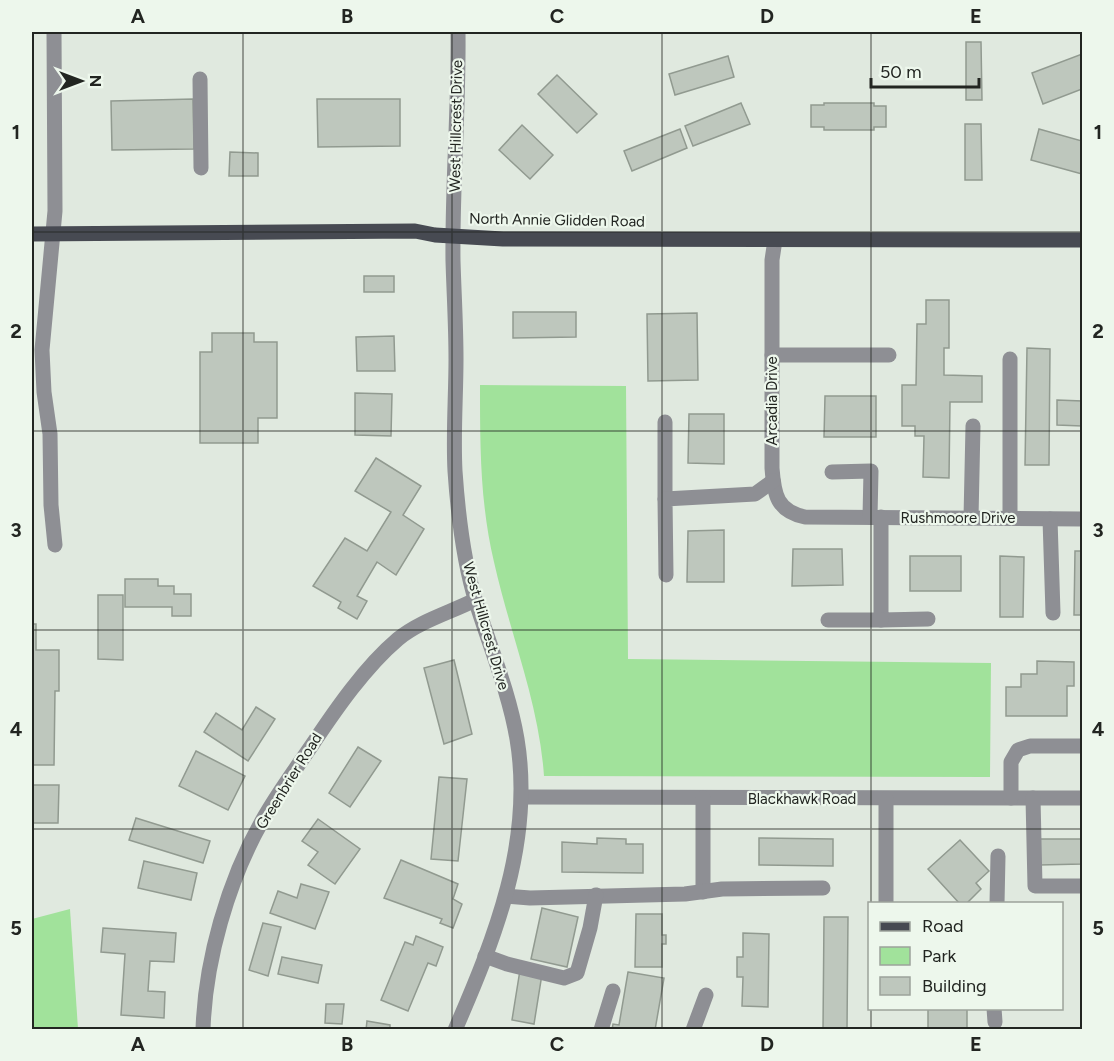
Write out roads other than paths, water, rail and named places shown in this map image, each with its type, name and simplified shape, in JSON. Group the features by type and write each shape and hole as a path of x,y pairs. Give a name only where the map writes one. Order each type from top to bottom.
{"main road":[{"name":"North Annie Glidden Road","path":"32,234 415,231 454,237 514,239 1083,240"}],"street":[{"path":"54,32 54,234 42,350 44,392 50,434 51,505 56,545"},
{"name":"West Hillcrest Drive","path":"455,1029 485,956 506,896 518,844 522,798 516,736 475,600 464,551 455,467 454,237 459,32"},
{"path":"200,79 201,168"},
{"name":"Arcadia Drive","path":"775,240 772,260 773,481 780,505 786,511 806,517 834,517"},
{"path":"772,355 889,354"},
{"path":"1010,359 1010,518"},
{"path":"665,422 666,575"},
{"path":"971,518 972,426"},
{"path":"832,472 871,471 876,517 881,620"},
{"path":"665,499 755,494 773,481"},
{"name":"Rushmoore Drive","path":"834,517 1083,519"},
{"path":"1050,519 1053,613"},
{"name":"Greenbrier Road","path":"203,1029 209,975 218,935 247,852 275,800 336,709 384,652 411,630 475,600"},
{"path":"828,620 928,619"},
{"path":"1011,798 1011,762 1018,750 1030,746 1083,746"},
{"name":"Blackhawk Road","path":"522,798 1083,798"},
{"path":"703,798 703,892"},
{"path":"1033,798 1035,886 1083,886"},
{"path":"886,799 886,902"},
{"path":"997,902 998,855"},
{"path":"506,896 530,898 703,892 722,889 823,888"},
{"path":"485,956 507,964 564,978 577,972 590,928 596,895"},
{"path":"601,1029 613,991"},
{"path":"693,1029 706,995"}]}
